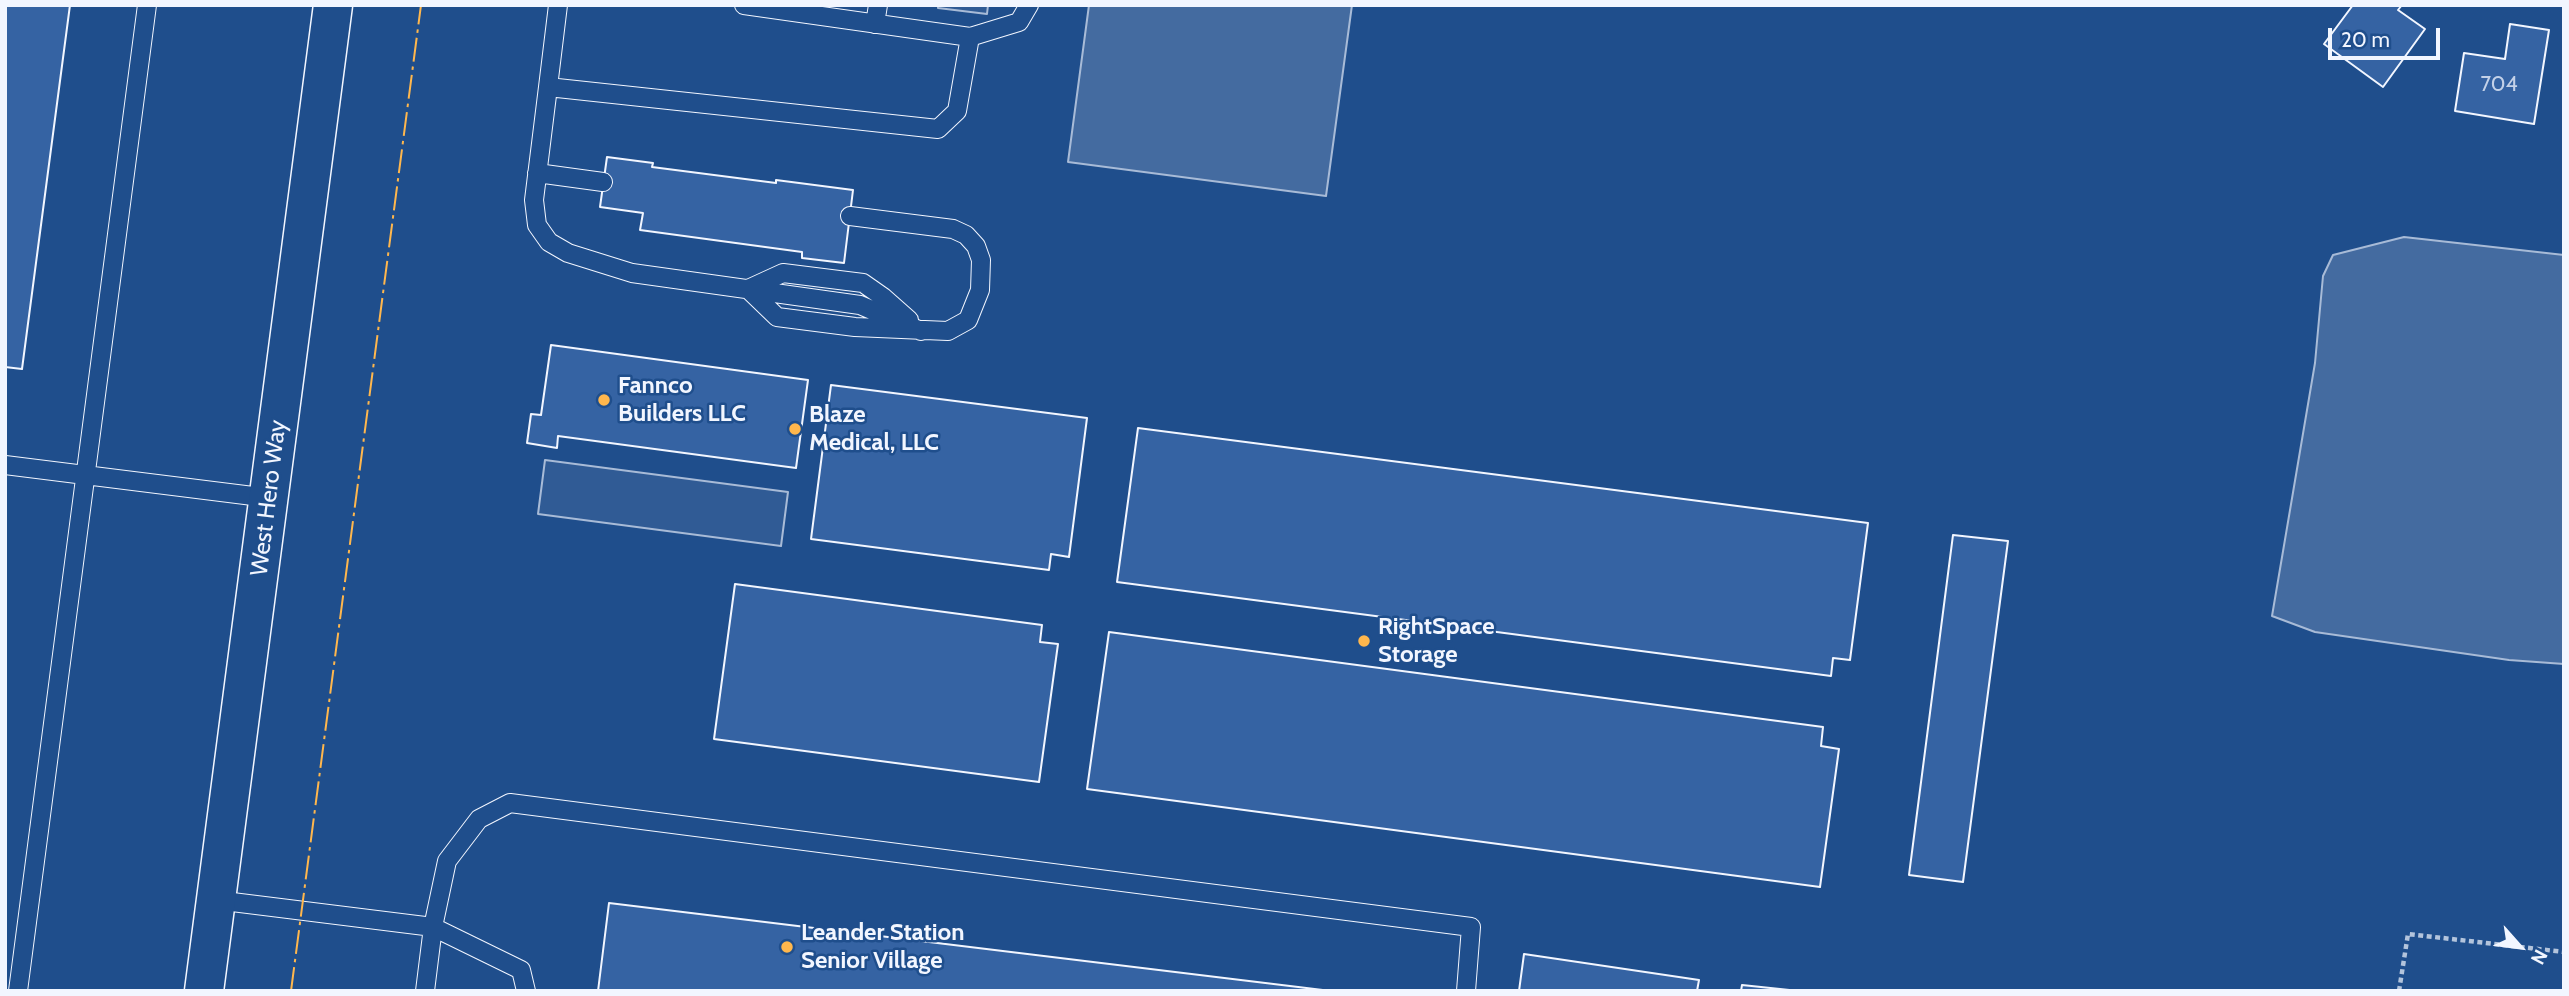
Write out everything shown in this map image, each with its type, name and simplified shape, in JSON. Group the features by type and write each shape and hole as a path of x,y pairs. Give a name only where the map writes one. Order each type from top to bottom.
{"main road":[{"name":"West Hero Way","path":"204,991 333,5"}],"lane":[{"path":"18,991 147,5"},
{"path":"558,5 534,200 537,225 549,242 568,253 632,273 860,305 921,331 947,331 968,320 980,289 981,260 976,246 966,235 953,229 850,216"},
{"path":"744,5 970,37 1019,23 1029,5"},
{"path":"875,24 878,5"},
{"path":"548,87 938,129 957,111 970,37"},
{"path":"537,173 603,182"},
{"path":"5,465 269,498"},
{"path":"425,991 433,927 447,861 479,819 510,803 1471,927 1466,991"},
{"path":"216,900 433,927 521,970 526,991"}],"path":[{"path":"2399,991 2408,934 2564,952"}],"shaded area":[{"path":"938,5 988,5 987,14 938,8"},
{"path":"1089,5 1352,5 1326,196 1068,162"},
{"path":"2404,237 2564,255 2564,664 2509,660 2315,632 2272,616 2315,363 2323,276 2333,255"},
{"path":"545,460 788,492 781,546 538,514"}],"building":[{"path":"5,5 70,5 22,369 5,367"},
{"path":"2353,5 2402,5 2398,10 2425,29 2383,87 2324,44"},
{"path":"2510,24 2549,30 2534,124 2455,111 2464,53 2505,59"},
{"path":"607,157 653,163 652,167 853,190 844,263 802,258 802,252 640,230 643,213 600,207"},
{"path":"551,345 808,380 796,468 558,436 557,448 527,443 531,414 541,415"},
{"path":"831,385 1087,418 1069,557 1051,554 1049,570 811,539"},
{"path":"1138,428 1868,523 1850,660 1833,658 1831,676 1117,582"},
{"path":"1953,535 2008,541 1963,882 1909,875"},
{"path":"735,584 1042,625 1040,642 1058,644 1039,782 714,739"},
{"path":"1109,632 1823,727 1821,746 1839,749 1820,887 1087,789"},
{"name":"Leander Station Senior Village","path":"609,903 1331,991 598,991"},
{"path":"1524,954 1699,980 1697,991 1519,991"},
{"path":"1742,985 1799,991 1741,991"}],"power":[{"path":"291,991 421,5"}],"place":[{"name":"Fannco Builders LLC","path":"604,400"},
{"name":"Blaze Medical, LLC","path":"795,429"},
{"name":"RightSpace Storage","path":"1364,641"},
{"name":"Leander Station Senior Village","path":"787,947"}]}
